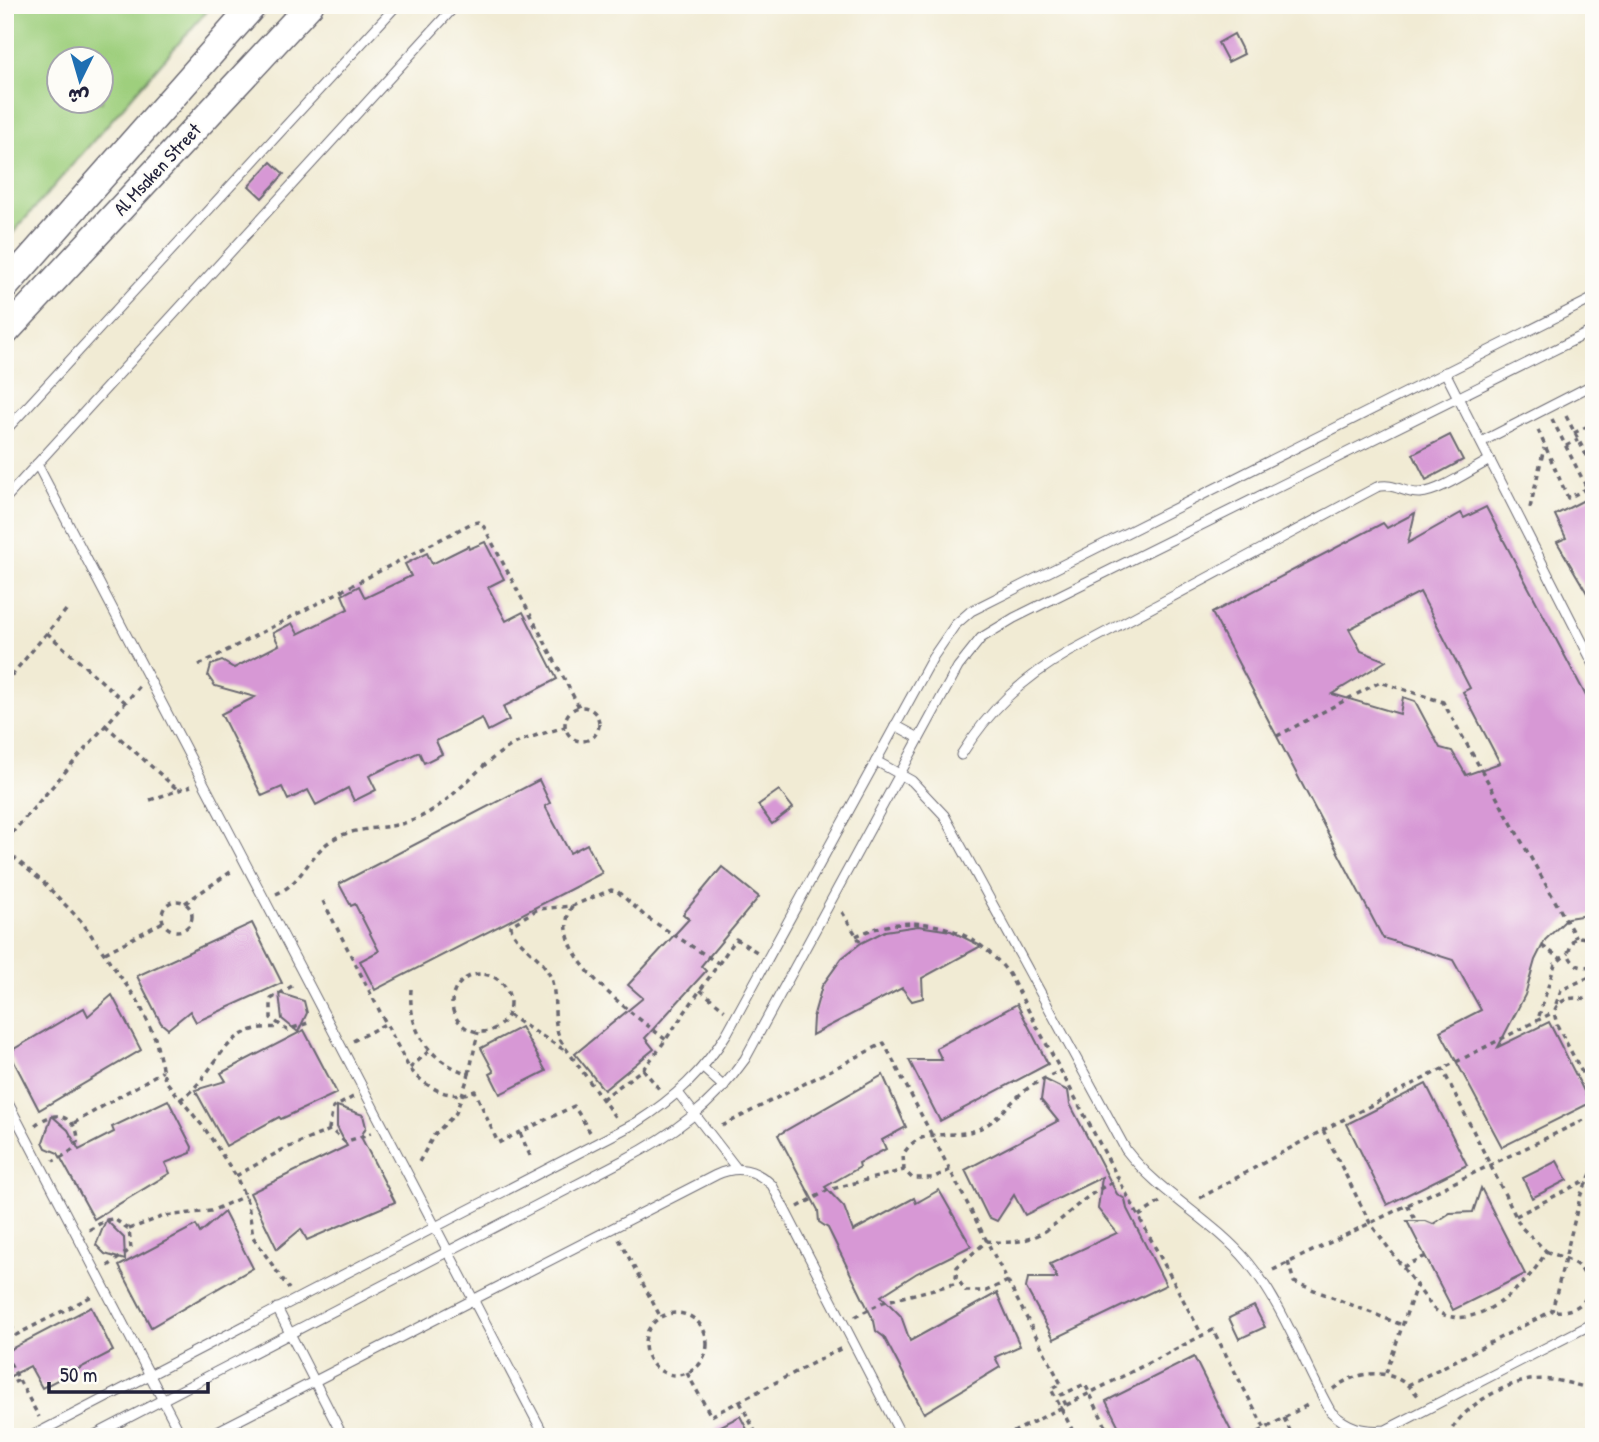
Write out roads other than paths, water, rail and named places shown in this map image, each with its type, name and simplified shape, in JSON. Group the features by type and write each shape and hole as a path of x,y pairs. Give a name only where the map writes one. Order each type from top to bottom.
{"street":[{"name":"Al Msaken Street","path":"5,287 254,5"},
{"name":"Al Msaken Street","path":"5,333 310,5"}],"lane":[{"path":"5,431 397,5"},
{"path":"5,499 456,5"},
{"path":"30,1437 434,1225 624,1129 679,1094 703,1068 735,1018 943,640 971,611 1594,298"},
{"path":"91,1437 661,1140 697,1114 724,1087 754,1044 917,737 968,652 997,627 1594,330"},
{"path":"1445,372 1594,664"},
{"path":"1481,442 1594,384"},
{"path":"961,755 982,724 1007,695 1026,679 1069,652 1377,487 1391,485 1415,493 1429,492 1490,460"},
{"path":"37,464 545,1437"},
{"path":"895,724 917,737"},
{"path":"876,761 924,790 948,822 1112,1128 1142,1171 1216,1230 1248,1263 1273,1301 1331,1412 1356,1429 1386,1430 1594,1323"},
{"path":"703,1068 724,1087"},
{"path":"679,1094 737,1169"},
{"path":"5,1097 182,1437"},
{"path":"206,1437 716,1175 737,1169 750,1170 772,1185 902,1437"},
{"path":"277,1308 343,1437"}]}
